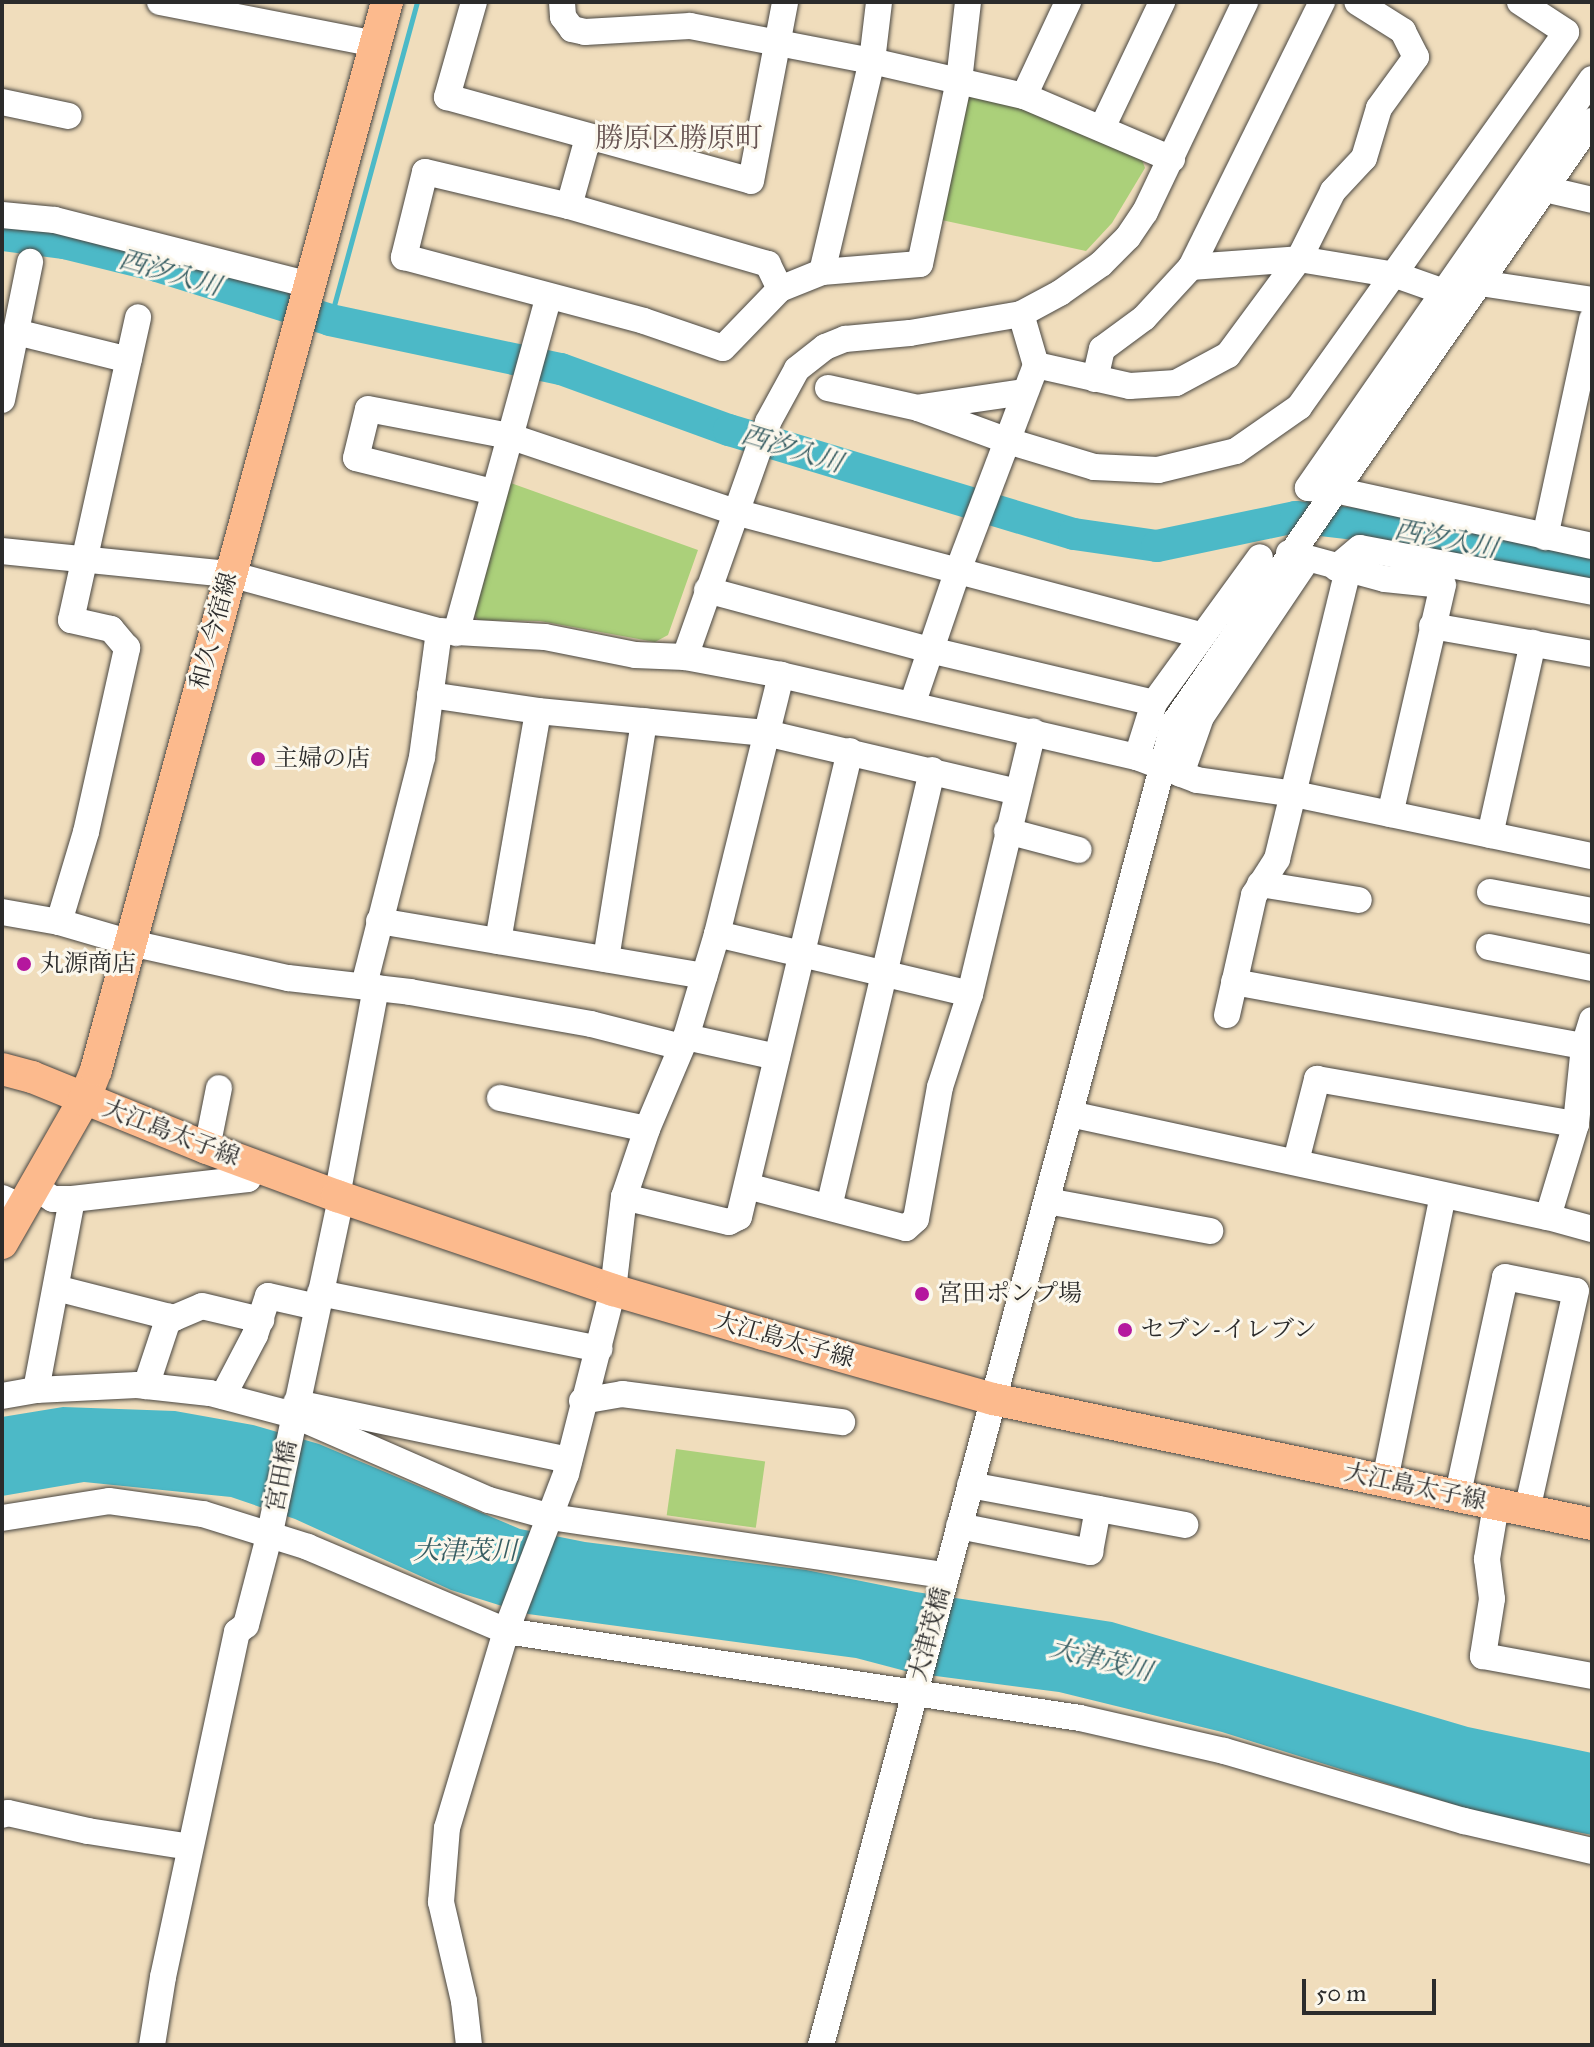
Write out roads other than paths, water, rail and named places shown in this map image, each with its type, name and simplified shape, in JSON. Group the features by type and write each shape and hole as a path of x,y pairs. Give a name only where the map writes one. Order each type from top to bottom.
{"main road":[{"name":"和久今宿線","path":"2,1243 21,1198 84,1100 96,1070 387,2"},
{"name":"大江島太子線","path":"2,1069 32,1077 207,1148 339,1196 613,1290 993,1399 1592,1524"}],"street":[{"path":"160,2 236,10 376,44"},
{"path":"474,2 447,97 751,181 785,2"},
{"path":"562,2 563,17 572,29 585,32 690,26 872,61 1024,96 1172,159"},
{"path":"822,272 872,61 879,2"},
{"path":"780,289 768,264 569,206 425,172 404,257 548,298 644,321 723,348 780,289 822,272 920,264 959,81 968,2"},
{"path":"1024,96 1068,2"},
{"path":"1102,128 1162,2"},
{"path":"685,657 753,462 789,378 808,357 825,347 861,336 910,333 1021,314 1060,293 1115,251 1145,212 1245,2"},
{"path":"1095,379 1102,349 1144,318 1191,267 1322,2"},
{"path":"1036,365 1130,386 1176,383 1228,355 1299,259 1333,191 1364,158 1379,108 1416,57 1403,31 1357,2"},
{"path":"828,388 918,408 1008,441 1094,467 1158,470 1236,451 1299,407 1396,275 1566,32 1520,2"},
{"path":"1454,300 1592,79"},
{"path":"2,102 69,116"},
{"path":"1454,300 1480,283 1592,121"},
{"path":"569,206 588,138"},
{"path":"1545,189 1592,200"},
{"path":"2,215 55,220 309,288"},
{"path":"1191,267 1299,259 1396,275 1454,300"},
{"path":"2,400 30,262"},
{"path":"1480,283 1592,300"},
{"name":"宮田橋","path":"152,2045 190,1847 237,1632 246,1625 269,1537 318,1300 339,1196 379,921 422,757 430,695 493,492 548,298"},
{"name":"大津茂橋","path":"821,2045 1070,1114 1172,770 1174,723 1298,556 1335,490 1454,300"},
{"path":"913,702 957,573 1036,365 1021,314"},
{"path":"59,922 86,832 127,648 111,629 71,620 138,317"},
{"path":"1545,537 1592,319"},
{"path":"16,332 129,360"},
{"path":"918,408 1025,392"},
{"path":"493,492 356,458 368,409 509,436 735,512 1201,635"},
{"path":"1335,490 1592,546"},
{"path":"1227,1015 1254,895 1277,859 1294,794 1342,570 1360,548 1592,592"},
{"path":"2,551 86,562 230,574 448,632 545,637 635,655 685,657 781,675 1033,731 1137,757 1172,770 1490,835 1591,851"},
{"path":"1298,556 1342,570 1443,585 1390,814"},
{"path":"1137,757 1154,703 1260,557"},
{"path":"707,590 930,650 1154,703"},
{"path":"1432,626 1592,654"},
{"path":"1490,835 1533,643"},
{"path":"469,2045 464,2001 441,1902 447,1828 506,1631 551,1517 569,1460 613,1290 624,1197 647,1129 683,1042 717,934 781,675"},
{"path":"430,695 538,711 766,733 1017,792"},
{"path":"498,941 538,711"},
{"path":"606,959 644,721"},
{"path":"747,1186 906,1228 916,1219 940,1087 970,994 1033,731"},
{"path":"624,1197 729,1222 739,1217 850,751"},
{"path":"829,1207 932,770"},
{"path":"1007,831 1079,850"},
{"path":"1260,884 1359,900"},
{"path":"1490,892 1592,911"},
{"path":"2,912 59,922 131,943 288,978 370,987 777,1057"},
{"path":"379,921 704,976"},
{"path":"717,934 970,994"},
{"path":"1489,947 1592,968"},
{"path":"1234,982 1584,1046"},
{"path":"1548,1217 1576,1124 1584,1046 1592,1020"},
{"path":"1296,1161 1317,1079 1576,1124"},
{"path":"207,1148 219,1088"},
{"path":"500,1098 647,1129"},
{"path":"1070,1114 1268,1159 1296,1161 1592,1229"},
{"path":"21,1198 72,1199 248,1179 255,1164"},
{"path":"1385,1480 1443,1196"},
{"path":"36,1390 72,1199"},
{"path":"1047,1201 1210,1231"},
{"path":"1457,1498 1505,1277 1576,1291 1511,1508 1487,1559 1492,1599 1483,1656 1592,1676"},
{"path":"56,1288 169,1317 189,1314 202,1306 261,1320"},
{"path":"223,1396 261,1320 268,1296 318,1300 599,1349"},
{"path":"146,1386 169,1317"},
{"path":"2,1396 36,1390 146,1386 223,1396 569,1460"},
{"path":"582,1401 622,1394 842,1422"},
{"path":"295,1409 489,1500 551,1517 945,1575"},
{"path":"970,1485 1185,1525"},
{"path":"2,1518 109,1501 203,1514 308,1547 506,1631 1080,1718 1210,1748 1464,1821 1592,1851"},
{"path":"959,1526 1090,1552 1098,1509"},
{"path":"2,1815 8,1813 88,1831 190,1847"}],"water":[{"name":"大津茂川","path":"63,1407 175,1411 253,1425 319,1444 520,1529 585,1542 806,1570 916,1592 1112,1622 1468,1727 1592,1753 1592,1835 1484,1814 1222,1732 1059,1692 913,1673 856,1658 528,1614 451,1590 295,1519 231,1497 84,1482 2,1496 2,1417"}],"waterway":[{"path":"330,320 417,2"},
{"name":"西汐入川","path":"2,235 64,243 157,266 330,320 561,369 729,430 1074,534 1157,546 1296,517 1398,529 1592,568"},
{"path":"1296,517 1311,498"}],"place":[{"name":"主婦の店","path":"258,759"},
{"name":"丸源商店","path":"24,964"},
{"name":"宮田ポンプ場","path":"922,1294"},
{"name":"セブン-イレブン","path":"1125,1330"}],"district":[{"name":"勝原区勝原町","path":"679,138"}]}
